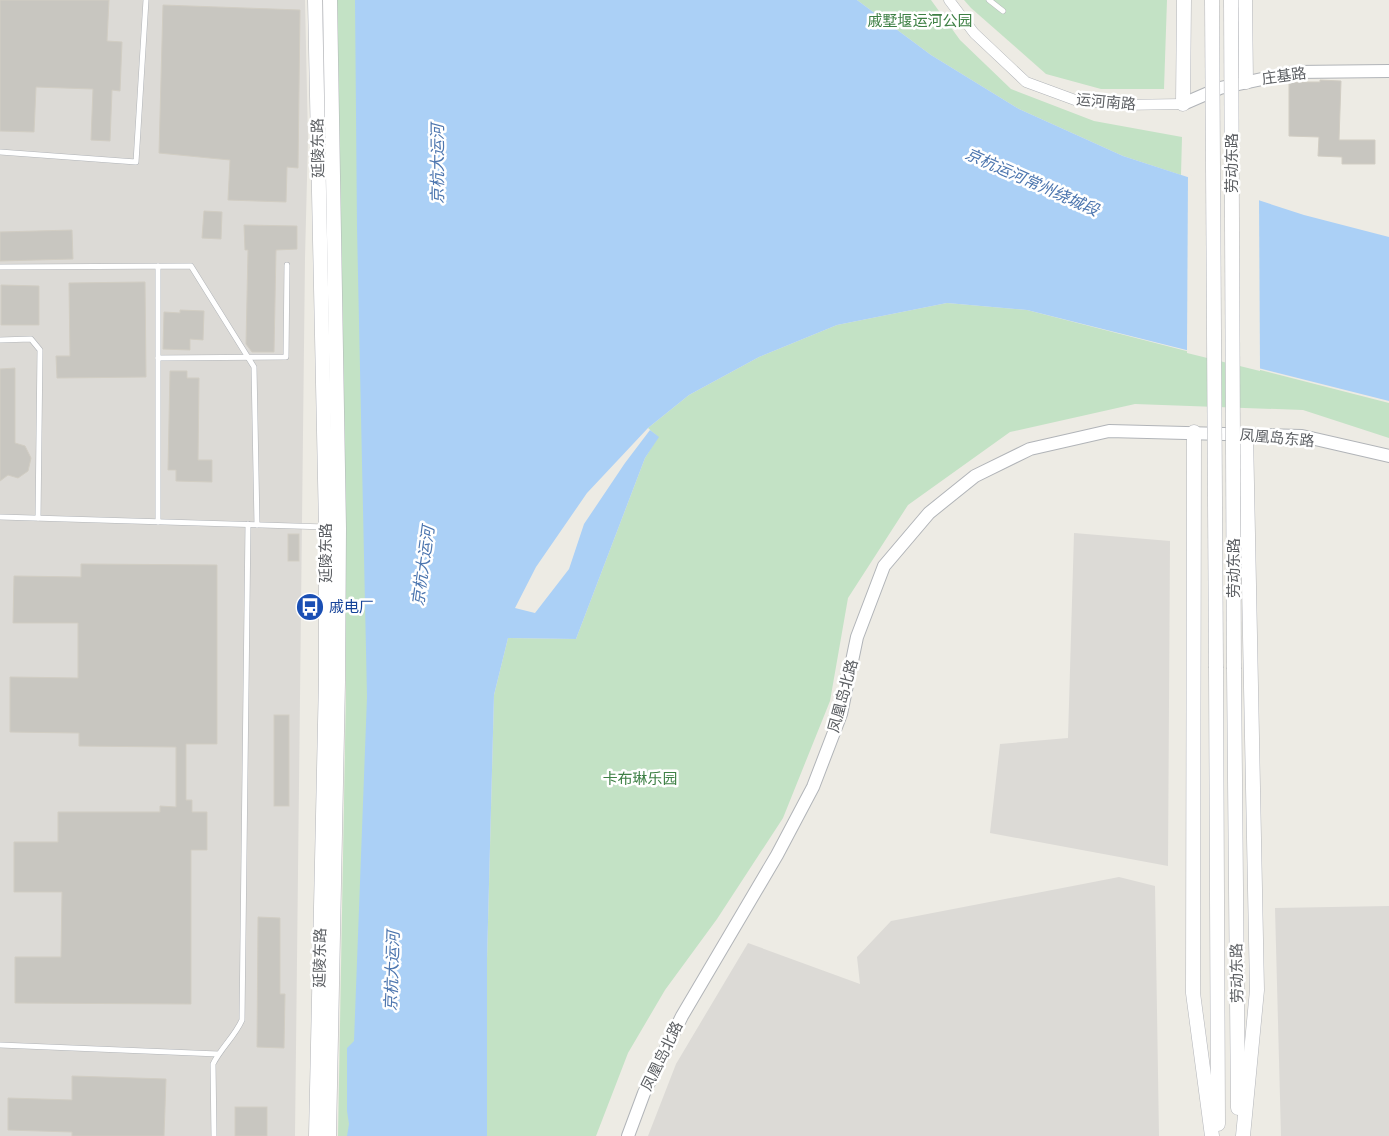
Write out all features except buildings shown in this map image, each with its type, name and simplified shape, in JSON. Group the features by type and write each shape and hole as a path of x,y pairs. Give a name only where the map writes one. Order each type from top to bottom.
{"main road":[{"name":"延陵东路","path":"315,0 326,527 326,678 316,1136"},
{"name":"延陵东路","path":"329,1136 338,682 339,528 330,0"},
{"path":"1183,104 1184,0"},
{"name":"劳动东路","path":"1212,0 1218,1136"},
{"name":"劳动东路","path":"1231,0 1238,1136"},
{"path":"1245,0 1246,82"},
{"path":"1194,432 1193,992 1212,1136"},
{"path":"1243,1136 1257,990 1246,434"}],"street":[{"name":"运河南路","path":"949,0 974,32 1026,82 1075,100 1120,105 1183,104"},
{"name":"庄基路","path":"1183,104 1220,88 1295,72 1389,71"},
{"name":"凤凰岛北路","path":"628,1136 644,1093 682,1016 777,855 813,787 841,714 858,637 884,566 929,514 975,476 1030,449 1109,431 1194,432"},
{"name":"凤凰岛东路","path":"1194,432 1302,436 1389,456"}],"lane":[{"path":"0,152 136,162 146,0"},
{"path":"989,0 1003,11"},
{"path":"158,358 286,357 287,265"},
{"path":"158,266 158,522"},
{"path":"0,267 191,266 254,367 257,525"},
{"path":"0,340 31,339 40,350 38,518"},
{"path":"0,517 326,527"},
{"path":"214,1136 213,1064 218,1054 237,1032 242,1020 248,524"},
{"path":"0,1045 218,1054"}],"shaded area":[{"path":"0,0 305,0 308,139 295,1136 0,1136"},
{"path":"1074,533 1170,541 1168,866 990,833 1000,744 1068,738"},
{"path":"1119,877 1155,886 1159,1136 648,1136 676,1064 748,943 860,984 857,957 891,921"},
{"path":"1389,906 1389,1136 1281,1136 1275,908"}],"green space":[{"path":"336,0 369,0 370,687 357,1136 338,1136 346,690"},
{"name":"戚墅堰运河公园","path":"857,0 931,0 960,40 1011,89 1094,121 1182,137 1181,175 1123,156 1019,109 931,55"},
{"path":"964,0 1167,0 1164,89 1101,89 1046,74"},
{"name":"卡布琳乐园","path":"947,303 1027,310 1389,403 1389,438 1303,410 1135,404 1010,432 908,505 848,598 830,701 783,818 717,919 665,990 628,1053 596,1136 487,1136 487,960 494,695 508,638 576,639 645,458 658,437 648,428 689,395 759,357 837,325"}],"water":[{"path":"355,0 857,0 931,55 1019,109 1123,156 1304,215 1389,237 1389,401 1027,310 947,303 837,325 759,357 689,395 648,428 587,493 536,567 515,608 535,613 569,569 584,524 650,430 659,437 645,458 576,639 508,638 494,695 487,960 487,1136 347,1136 349,1124 347,1111 347,1048 354,1041 367,697 357,228"}],"pier":[{"path":"1188,174 1259,197 1260,371 1187,353"}],"place":[{"name":"戚电厂","path":"310,607"}],"water label":[{"name":"京杭大运河","path":"437,164"},
{"name":"京杭运河常州绕城段","path":"1032,182"},
{"name":"京杭大运河","path":"423,566"},
{"name":"京杭大运河","path":"392,971"}]}
